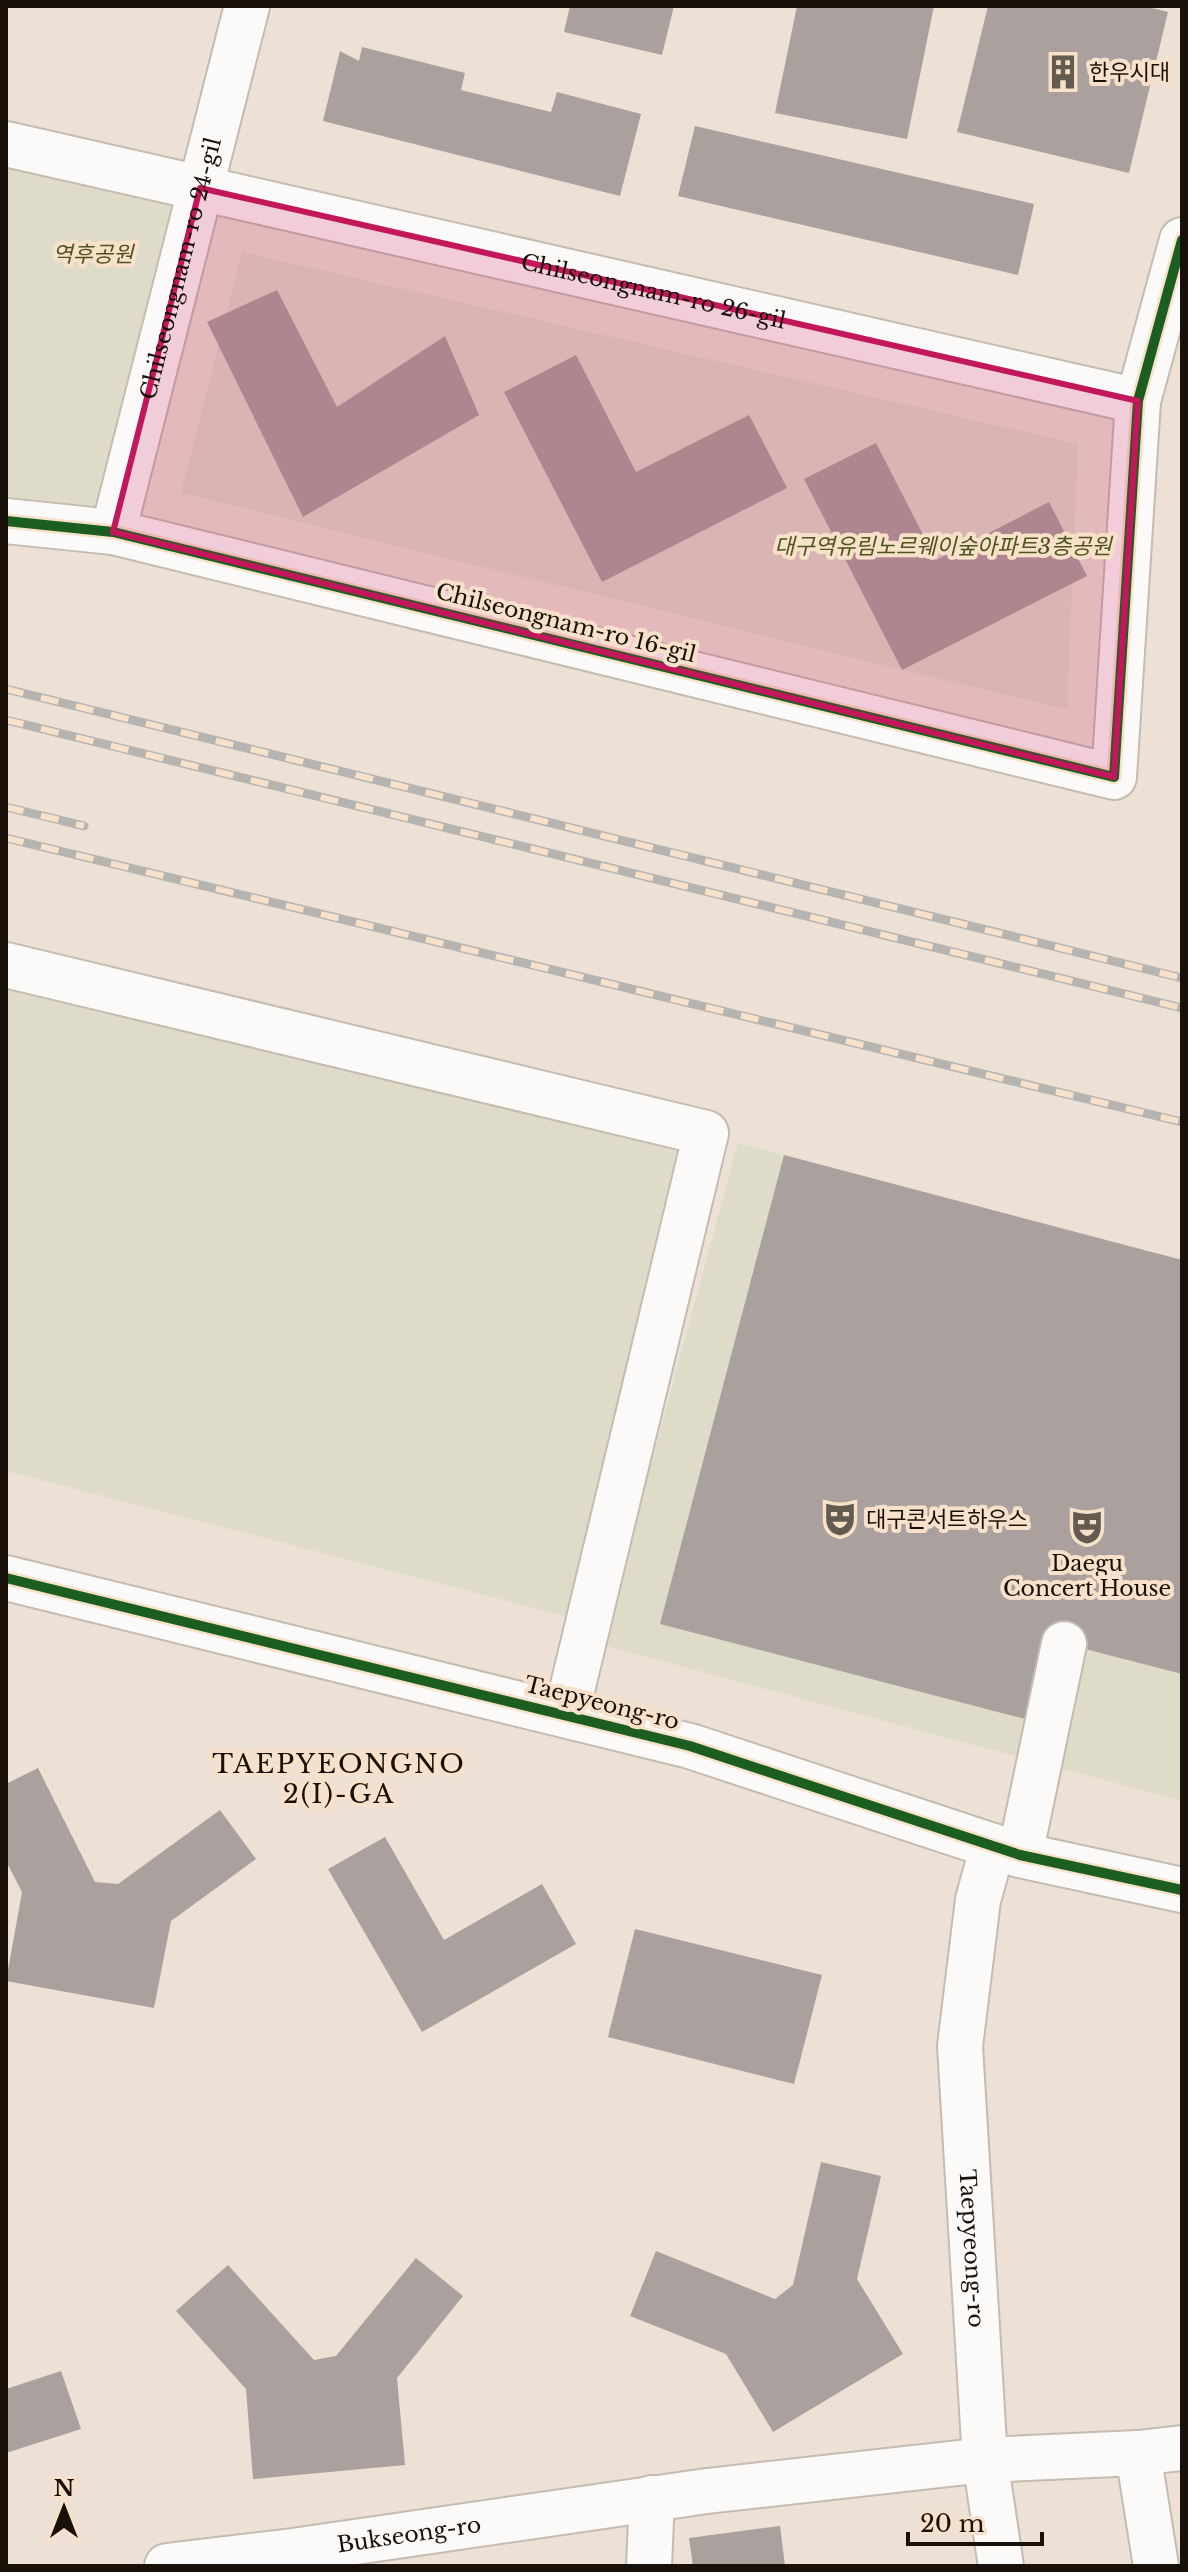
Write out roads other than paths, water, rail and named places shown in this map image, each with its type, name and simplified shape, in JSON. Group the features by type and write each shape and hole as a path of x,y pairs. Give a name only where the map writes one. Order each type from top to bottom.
{"street":[{"name":"Chilseongnam-ro 24-gil","path":"113,532 247,6"},
{"name":"Chilseongnam-ro 26-gil","path":"6,144 1138,401"},
{"path":"1138,401 1182,240"},
{"name":"Chilseongnam-ro 16-gil","path":"6,521 113,532 1114,777 1138,401"},
{"path":"6,965 706,1133 566,1715"},
{"name":"Taepyeong-ro","path":"6,1578 690,1746 1007,1850 1182,1890"},
{"path":"1007,1850 1064,1644"},
{"name":"Taepyeong-ro","path":"985,2460 960,2046 978,1900 1007,1850"},
{"name":"Bukseong-ro","path":"167,2566 294,2558 652,2498 985,2460 1182,2448"},
{"path":"1138,2453 1156,2566"},
{"path":"985,2460 1001,2566"},
{"path":"649,2566 652,2498"}],"railway":[{"path":"6,689 1182,978"},
{"path":"6,720 1182,1008"},
{"path":"6,807 84,826"},
{"path":"6,838 1182,1122"}],"place":[{"name":"한우시대","path":"1063,72"},
{"name":"대구콘서트하우스","path":"840,1519"},
{"name":"Daegu Concert House","path":"1087,1527"}],"district":[{"name":"TAEPYEONGNO 2(I)-GA","path":"339,1779"}],"park label":[{"name":"역후공원","path":"93,254"},
{"name":"대구역유림노르웨이숲아파트3층공원","path":"943,546"}]}
